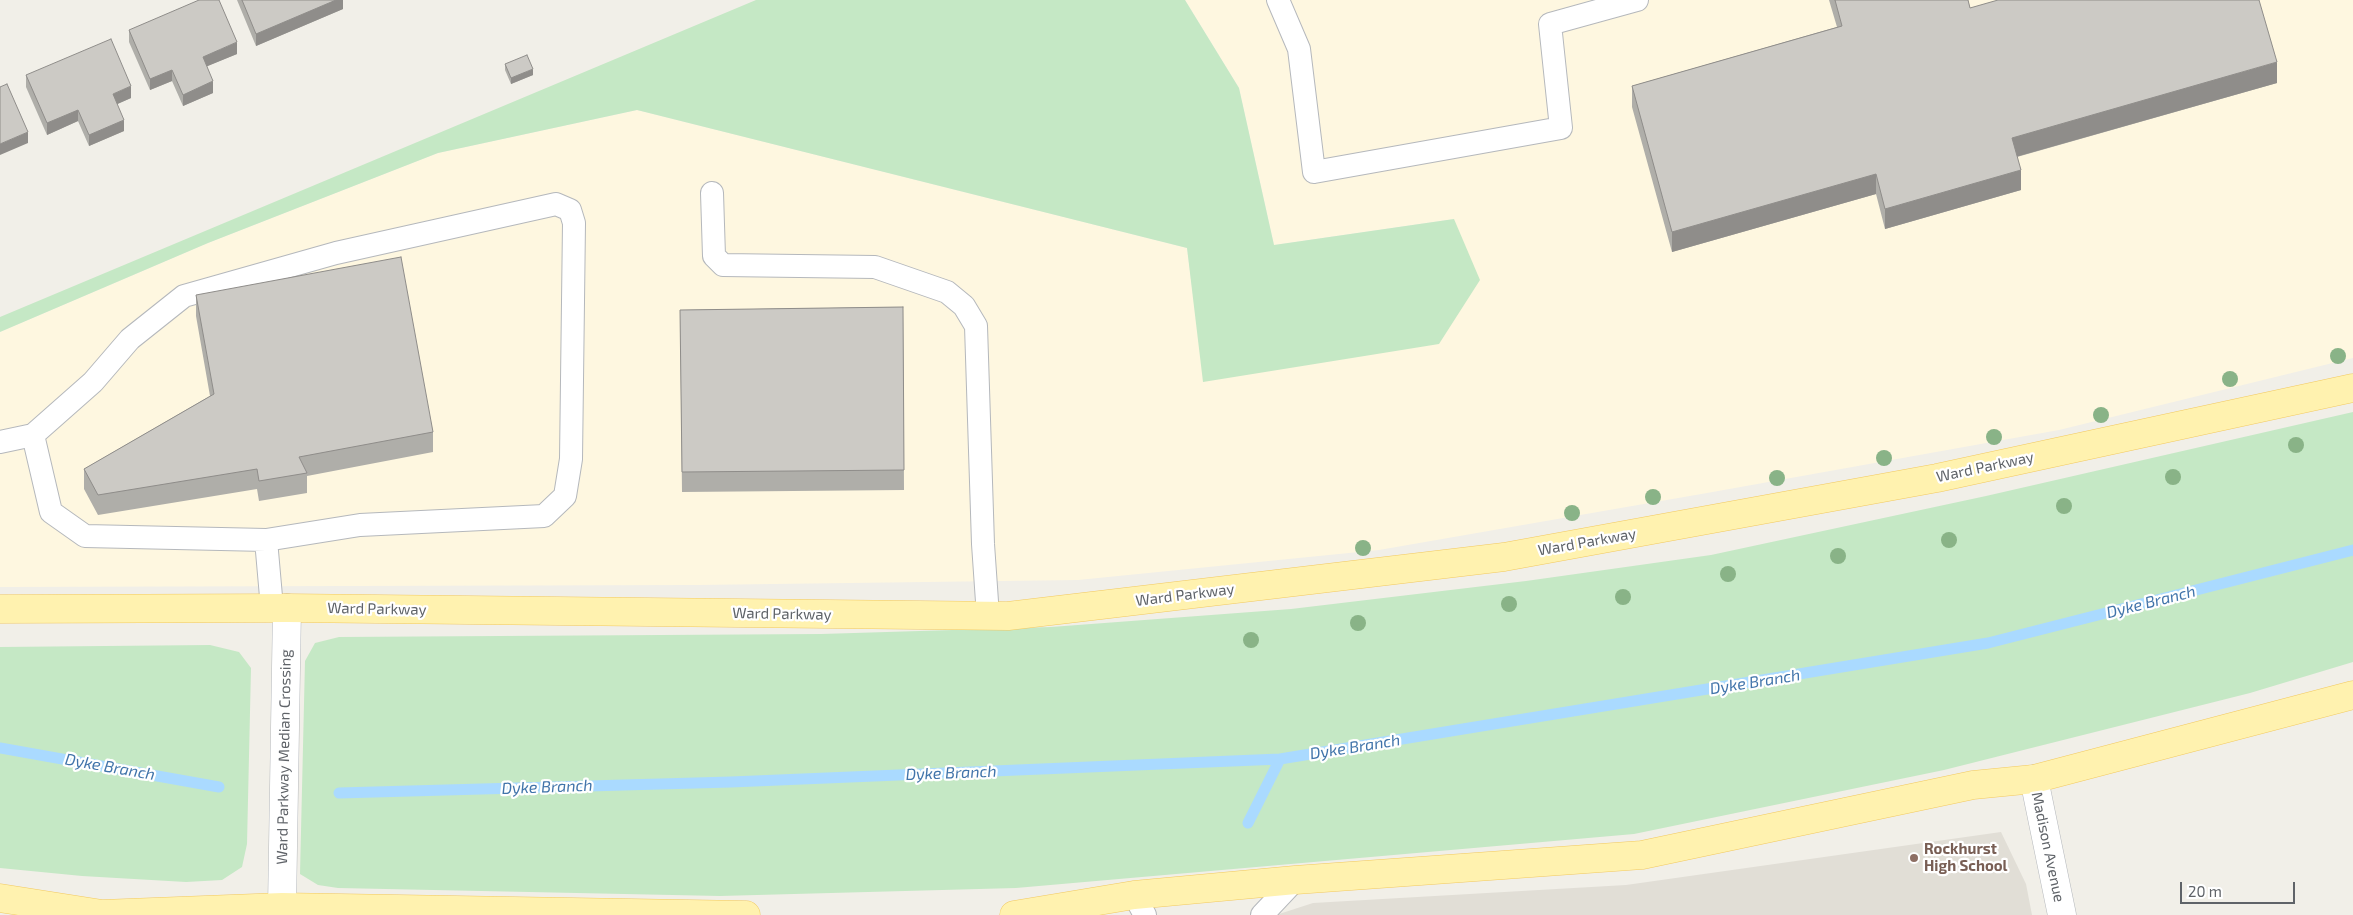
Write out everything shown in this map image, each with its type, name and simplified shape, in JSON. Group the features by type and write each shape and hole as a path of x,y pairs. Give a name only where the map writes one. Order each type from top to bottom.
{"main road":[{"name":"Ward Parkway","path":"0,609 279,608 1008,616 1504,557 1937,478 2353,388"},
{"path":"1014,915 1139,905 1295,880 1642,855 1973,785 2034,778 2353,695"},
{"path":"0,898 102,914 281,911 746,915"}],"street":[{"name":"Ward Parkway Median Crossing","path":"279,608 281,911"},
{"name":"Madison Avenue","path":"2034,778 2062,915"}],"lane":[{"path":"1278,0 1298,49 1314,172 1561,128 1550,24 1637,0"},
{"path":"712,193 714,256 723,265 875,267 947,292 964,306 976,326 988,616"},
{"path":"0,442 33,435 93,382 130,339 184,296 336,254 556,204 570,210 574,223 571,459 565,496 544,516 360,525 266,540 85,536 51,512 33,435"},
{"path":"266,540 279,608"},
{"path":"1262,915 1295,880"}],"shaded area":[{"path":"1185,0 2353,0 2353,358 2059,430 1707,493 1379,550 1078,580 697,585 0,587 0,332 208,243 438,153 637,110 1187,248 1204,382 1454,219 1274,245 1239,88"},
{"name":"Rockhurst High School","path":"2001,832 2026,884 2032,915 1276,915 1313,903 1626,885"}],"green space":[{"path":"756,0 1185,0 1239,88 1274,245 1454,219 1480,280 1439,344 1203,382 1187,248 637,110 438,153 208,243 0,332 0,317"},
{"path":"2353,412 2353,662 2250,693 1944,770 1634,834 1016,888 720,896 338,888 318,885 300,874 305,661 315,643 339,637 821,634 1051,627 1291,609 1526,581 1711,555 1986,496"},
{"path":"210,645 239,652 251,668 247,844 242,867 222,880 186,882 82,876 0,868 0,647"}],"building":[{"path":"199,0 219,0 237,42 203,57 213,81 183,95 172,70 150,79 129,30"},
{"path":"242,0 336,0 256,34"},
{"path":"1835,0 1968,0 1970,8 1998,0 2259,0 2277,62 2012,138 2021,170 1885,209 1876,174 1672,232 1632,86 1842,26"},
{"path":"111,39 131,86 113,94 124,120 89,135 78,110 47,123 26,75"},
{"path":"527,55 533,69 511,78 505,64"},
{"path":"7,84 28,132 0,144 0,87"},
{"path":"401,257 433,432 299,457 307,473 259,481 257,469 98,495 84,469 214,394 196,295"},
{"path":"903,307 904,470 682,472 680,310"}],"waterway":[{"name":"Dyke Branch","path":"339,793 731,782 1280,759 1988,643 2353,550"},
{"name":"Dyke Branch","path":"0,748 219,787"},
{"path":"1248,823 1280,759"}],"place":[{"name":"Rockhurst High School","path":"1914,858"}]}
